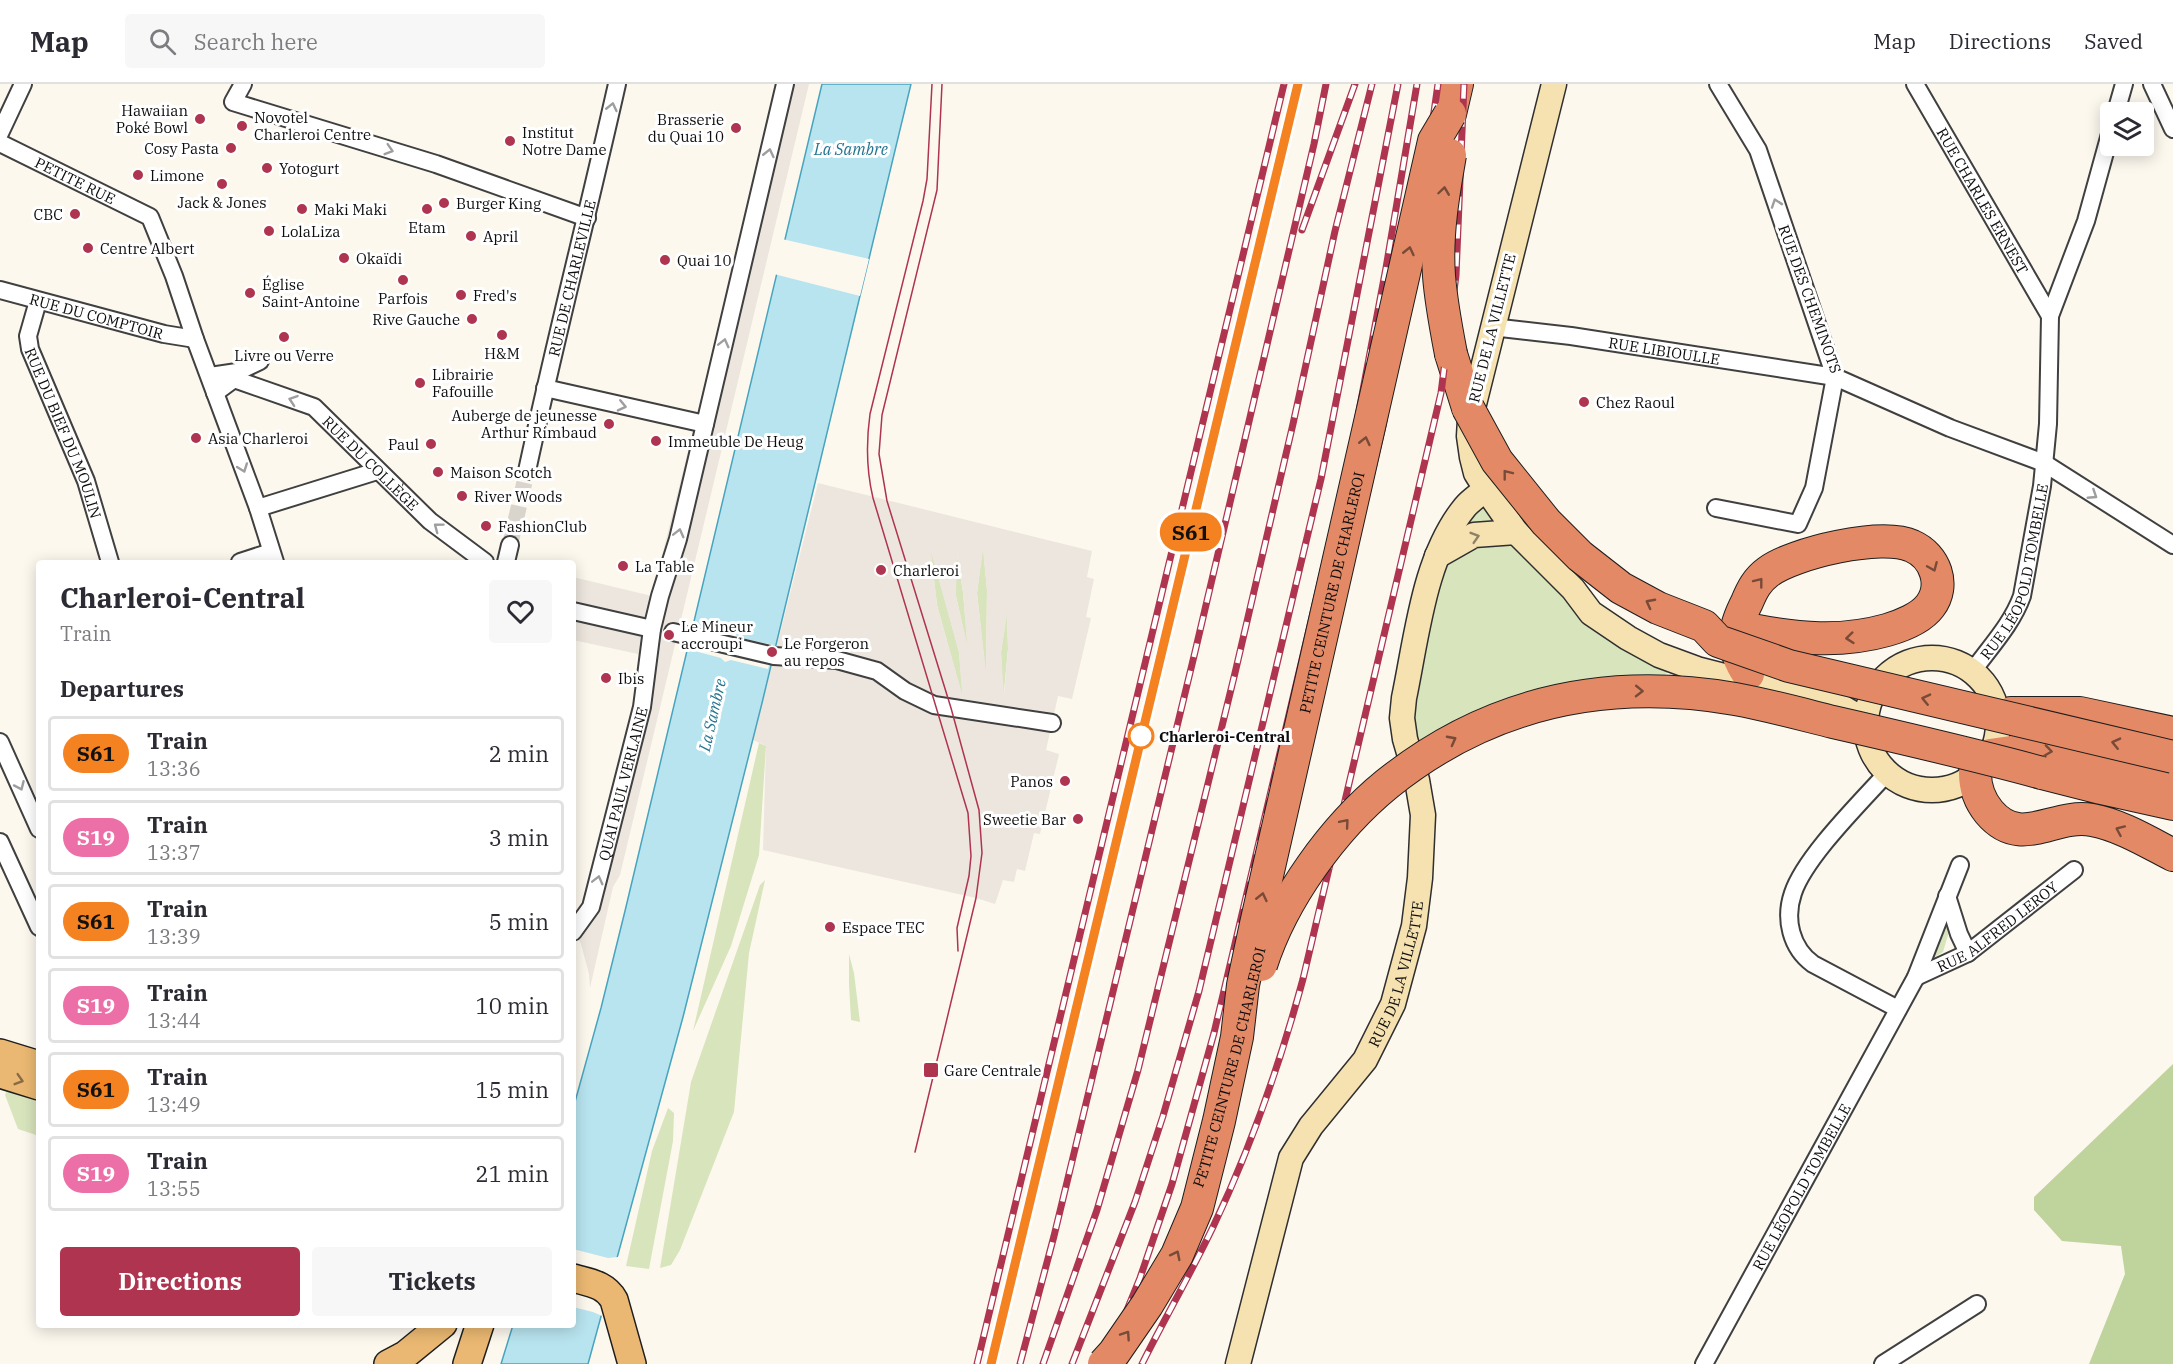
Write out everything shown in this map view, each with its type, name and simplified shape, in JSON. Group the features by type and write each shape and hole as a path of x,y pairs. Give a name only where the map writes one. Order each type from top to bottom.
{"highway":[{"path":"1454,99 1452,142 1441,217 1439,275 1451,354 1466,401 1497,461 1524,497 1580,556 1621,588 1658,608 1704,626 1719,641 1789,666 2173,757"},
{"name":"PETITE CEINTURE DE CHARLEROI","path":"1104,1364 1147,1305 1177,1255 1197,1208 1237,1037 1243,986 1256,924 1428,164 1434,141 1454,99"},
{"path":"1704,626 1729,624 1779,636 1834,639 1853,639 1871,635 1906,623 1929,608 1937,588 1937,578 1929,558 1913,546 1888,541 1838,548 1792,559 1778,565 1757,582 1738,619 1736,635 1736,650 1740,662 1742,687"},
{"path":"1237,1037 1263,957 1297,889 1349,818 1370,798 1419,760 1484,723 1564,698 1635,691 1672,692 1742,687 1965,752 2101,788 2173,804"},
{"path":"1997,713 2080,713 2173,733"},
{"path":"2173,780 2032,749 1983,764 1977,789 1987,810 1997,820 2012,829 2037,829 2062,820 2090,819 2103,822 2173,855"},
{"path":"2101,788 2173,821"}],"main road":[{"name":"RUE DE LA VILLETTE","path":"1238,1364 1291,1158 1311,1126 1365,1060 1393,1004 1414,926 1420,878 1423,815 1417,780 1405,739 1402,718 1404,698 1432,569 1437,556 1466,506 1486,489 1476,472 1469,436 1470,420 1554,84"},
{"path":"1486,489 1516,532 1573,589 1591,613 1628,638 1659,655 1697,669 1840,706 1857,716 1866,726"},
{"path":"1437,556 1474,535 1516,532"},
{"path":"1573,589 1661,641 1717,665 1742,687 1857,698 1873,694"},
{"path":"1937,658 1956,662 1972,672 1984,683 1997,713 1997,735 1983,764 1959,784 1940,789 1921,789 1903,783 1887,772 1876,759 1869,744 1866,726 1867,710 1873,694 1884,678 1899,666 1917,659 1937,658"},
{"path":"0,1053 36,1064"},
{"path":"0,1074 36,1085"},
{"path":"576,1279 603,1287 614,1300 632,1364"},
{"path":"388,1364 405,1355 440,1328"}],"street":[{"path":"0,132 23,84"},
{"path":"243,84 233,102 436,164 587,218"},
{"name":"RUE DE CHARLEVILLE","path":"527,471 617,84"},
{"name":"QUAI PAUL VERLAINE","path":"576,928 591,907 642,707 652,629 678,539 785,84"},
{"name":"RUE DES CHEMINOTS","path":"1718,84 1758,150 1835,377 1950,428 2044,463 2173,545"},
{"name":"RUE CHARLES ERNEST","path":"1916,84 2050,316"},
{"path":"2119,102 2124,84"},
{"path":"2151,84 2173,129"},
{"name":"PETITE RUE","path":"0,143 150,217 174,276 195,339"},
{"path":"2050,316 2086,221 2104,156"},
{"name":"RUE DU COMPTOIR","path":"0,290 164,334 195,339"},
{"name":"RUE DU BIEF DU MOULIN","path":"38,301 28,336 30,349 40,378 86,481 109,560"},
{"name":"RUE LÉOPOLD TOMBELLE","path":"1972,672 2018,609 2022,596 2038,516 2048,424 2050,316"},
{"name":"RUE LIBIOULLE","path":"1492,327 1571,336 1835,377"},
{"path":"195,339 258,508 273,557 253,560"},
{"path":"210,376 237,372 260,361"},
{"path":"1716,508 1798,524 1815,488 1835,377"},
{"name":"RUE DU COLLÈGE","path":"215,393 234,379 314,407 430,521 481,560"},
{"path":"545,388 705,424"},
{"path":"258,508 378,471"},
{"path":"506,560 510,545"},
{"path":"576,612 652,629"},
{"path":"673,632 774,656 837,660 877,670 905,691 934,705 1052,723"},
{"path":"0,742 36,822"},
{"path":"1887,772 1821,848 1800,878 1793,892 1789,920 1792,937 1804,958 1898,1009"},
{"path":"0,842 36,920"},
{"name":"RUE LÉOPOLD TOMBELLE","path":"1704,1364 1916,976 1960,865"},
{"name":"RUE ALFRED LEROY","path":"1916,976 1968,953 2074,870"},
{"path":"1947,897 1968,953"},
{"path":"1883,1364 1977,1304"}],"green space":[{"path":"1486,503 1555,589 1594,626 1671,669 1661,679 1501,704 1444,727 1416,744 1410,701 1442,570 1474,515"},
{"path":"930,546 959,652 963,699 937,605"},
{"path":"983,546 987,590 986,677 977,593"},
{"path":"956,550 963,592 968,650 956,596"},
{"path":"1007,611 1008,649 1003,701 1001,652"},
{"path":"759,743 766,746 759,855 731,946 693,1031"},
{"path":"765,880 749,953 734,1112 680,1250 671,1265 660,1268 691,1082 760,885"},
{"path":"1944,922 1951,925 1943,952 1930,960"},
{"path":"849,954 854,973 860,1022 851,1020"},
{"path":"2173,1064 2173,1364 2089,1364 2125,1274 2121,1246 2062,1241 2034,1210 2034,1197"},
{"path":"8,1088 36,1097 36,1135 18,1129 5,1095"},
{"path":"668,1108 674,1113 673,1141 649,1269 626,1266 652,1151"}],"shaded area":[{"path":"779,84 809,84 620,875 613,887 590,988 589,974 576,933 591,907 644,667 638,654 576,641 576,578 652,596"},
{"path":"818,483 1092,551 1087,577 1094,579 1086,617 1091,618 1072,699 1058,696 1046,750 1059,754 1040,834 1034,833 1025,871 1017,869 1014,882 1003,880 995,904 763,850 766,746 753,740","holes":["983,550 987,590 986,671 977,593","931,552 959,652 962,694 937,605","957,555 963,592 967,644 956,596","1007,616 1008,649 1004,694 1001,652"]}],"water":[{"name":"La Sambre","path":"822,84 911,84 762,703 683,1017 588,1364 501,1364 512,1328 576,1328 576,1098 625,911"}],"pier":[{"path":"782,239 869,259 860,296 774,274"},
{"path":"691,621 696,627 726,634 732,631 737,637 773,645 768,669 731,660 725,662 721,658 691,650 684,651"},
{"path":"576,1250 608,1258 618,1257 622,1252 604,1319 593,1312 576,1308"}],"tunnel":[{"path":"510,545 527,471"}],"tram line":[{"path":"932,84 927,179 870,414 867,456 873,498 968,813 971,856 969,876 957,928 958,951"},
{"path":"915,1152 976,898 982,853 979,810 951,708 887,501 879,454 882,415 937,190 942,84"}],"railway":[{"path":"977,1364 1284,84"},
{"path":"991,1364 1298,84"},
{"path":"1020,1364 1054,1236 1195,652 1326,84"},
{"path":"1302,230 1355,84"},
{"path":"1043,1364 1097,1210 1138,1070 1235,673 1335,231 1372,84"},
{"path":"1072,1364 1135,1202 1163,1116 1199,991 1321,479 1398,84"},
{"path":"1105,1364 1140,1278 1172,1184 1214,1033 1353,443 1417,84"},
{"path":"1123,1364 1203,1170 1236,1048 1383,426 1411,273 1438,84"},
{"path":"1142,1364 1205,1244 1240,1166 1285,1042 1303,979 1441,393 1456,275 1464,84"}],"train":[{"name":"S61","path":"991,1364 1298,84"}],"place":[{"name":"Hawaiian Poké Bowl","path":"200,119"},
{"name":"Novotel Charleroi Centre","path":"242,126"},
{"name":"Brasserie du Quai 10","path":"736,128"},
{"name":"Institut Notre Dame","path":"510,141"},
{"name":"Cosy Pasta","path":"231,148"},
{"name":"Yotogurt","path":"267,168"},
{"name":"Limone","path":"138,175"},
{"name":"Jack & Jones","path":"222,184"},
{"name":"Burger King","path":"444,203"},
{"name":"Maki Maki","path":"302,209"},
{"name":"Etam","path":"427,209"},
{"name":"CBC","path":"75,214"},
{"name":"LolaLiza","path":"269,231"},
{"name":"April","path":"471,236"},
{"name":"Centre Albert","path":"88,248"},
{"name":"Okaïdi","path":"344,258"},
{"name":"Quai 10","path":"665,260"},
{"name":"Parfois","path":"403,280"},
{"name":"Église Saint-Antoine","path":"250,293"},
{"name":"Fred's","path":"461,295"},
{"name":"Rive Gauche","path":"472,319"},
{"name":"H&M","path":"502,335"},
{"name":"Livre ou Verre","path":"284,337"},
{"name":"Librairie Fafouille","path":"420,383"},
{"name":"Chez Raoul","path":"1584,402"},
{"name":"Auberge de jeunesse Arthur Rimbaud","path":"609,424"},
{"name":"Asia Charleroi","path":"196,438"},
{"name":"Immeuble De Heug","path":"656,441"},
{"name":"Paul","path":"431,444"},
{"name":"Maison Scotch","path":"438,472"},
{"name":"River Woods","path":"462,496"},
{"name":"FashionClub","path":"486,526"},
{"name":"La Table","path":"623,566"},
{"name":"Charleroi","path":"881,570"},
{"name":"Le Mineur accroupi","path":"669,635"},
{"name":"Le Forgeron au repos","path":"772,652"},
{"name":"Ibis","path":"606,678"},
{"name":"Charleroi-Central","path":"1141,736"},
{"name":"Panos","path":"1065,781"},
{"name":"Sweetie Bar","path":"1078,819"},
{"name":"Espace TEC","path":"830,927"},
{"name":"Gare Centrale","path":"931,1070"}]}
